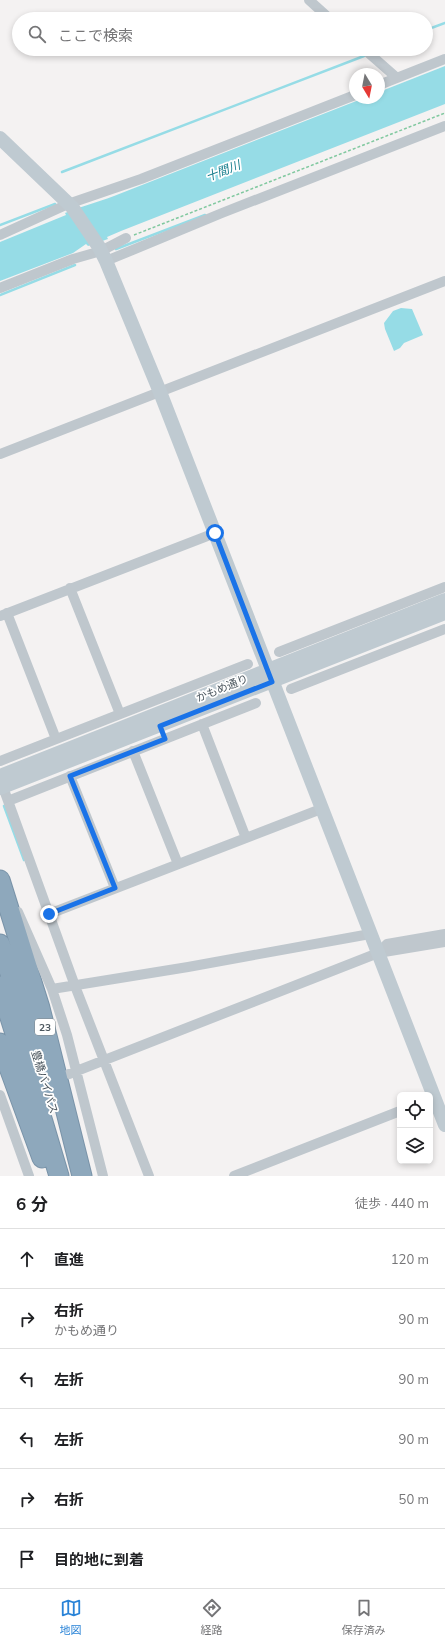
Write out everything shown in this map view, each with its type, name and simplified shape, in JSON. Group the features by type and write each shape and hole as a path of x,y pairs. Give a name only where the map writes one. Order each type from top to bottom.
{"highway":[{"name":"23","path":"0,880 40,1008 82,1176"},
{"name":"豊橋バイパス","path":"0,944 41,1065 73,1176"},
{"name":"豊橋バイパス","path":"0,986 59,1176"},
{"path":"0,1043 48,1176"}],"street":[{"path":"309,0 322,12"},
{"path":"372,56 397,78"},
{"path":"385,83 445,59"},
{"path":"0,235 70,205 349,96"},
{"path":"0,288 73,259 102,253 222,213 445,126"},
{"path":"0,138 70,205 102,253 160,392 269,676 378,953 429,1092"},
{"path":"102,253 126,238"},
{"path":"0,454 445,281"},
{"path":"56,739 3,614 215,533"},
{"path":"279,652 445,587"},
{"path":"70,588 120,714"},
{"name":"かもめ通り","path":"1,784 269,676 445,600"},
{"name":"かもめ通り","path":"269,676 290,673 445,613"},
{"path":"292,689 445,628"},
{"path":"8,801 133,751 159,720 248,664"},
{"path":"0,761 120,714 159,720 202,724 256,703"},
{"path":"202,724 246,838"},
{"path":"133,751 178,864"},
{"path":"70,776 115,888"},
{"path":"1,784 102,1061 149,1176"},
{"path":"49,914 321,808"},
{"path":"0,870 3,873 52,989 67,1035 73,1073 102,1176"},
{"path":"435,936 445,929"},
{"path":"52,989 370,934"},
{"path":"378,953 388,944 445,934"},
{"path":"73,1073 378,953 445,942"},
{"path":"12,1096 1,1098 29,1176"},
{"path":"433,1101 445,1125"},
{"path":"234,1176 397,1112"}],"path":[{"path":"126,238 445,113"}],"water":[{"name":"十間川","path":"445,66 445,104 121,231 107,237 108,239 88,246 86,244 73,253 0,281 0,242 66,215 65,213 114,196 349,104 385,104 385,90"},
{"path":"401,308 412,309 423,335 404,343 400,348 394,351 384,323 393,311"}],"waterway":[{"path":"433,27 445,23"},
{"path":"62,172 364,56"},
{"path":"0,225 55,204"},
{"path":"116,249 205,215"},
{"path":"0,295 75,265"},
{"path":"4,806 24,860"}],"route":[{"path":"49,914 115,888 70,776 165,739 160,726 272,682 215,533"}]}
